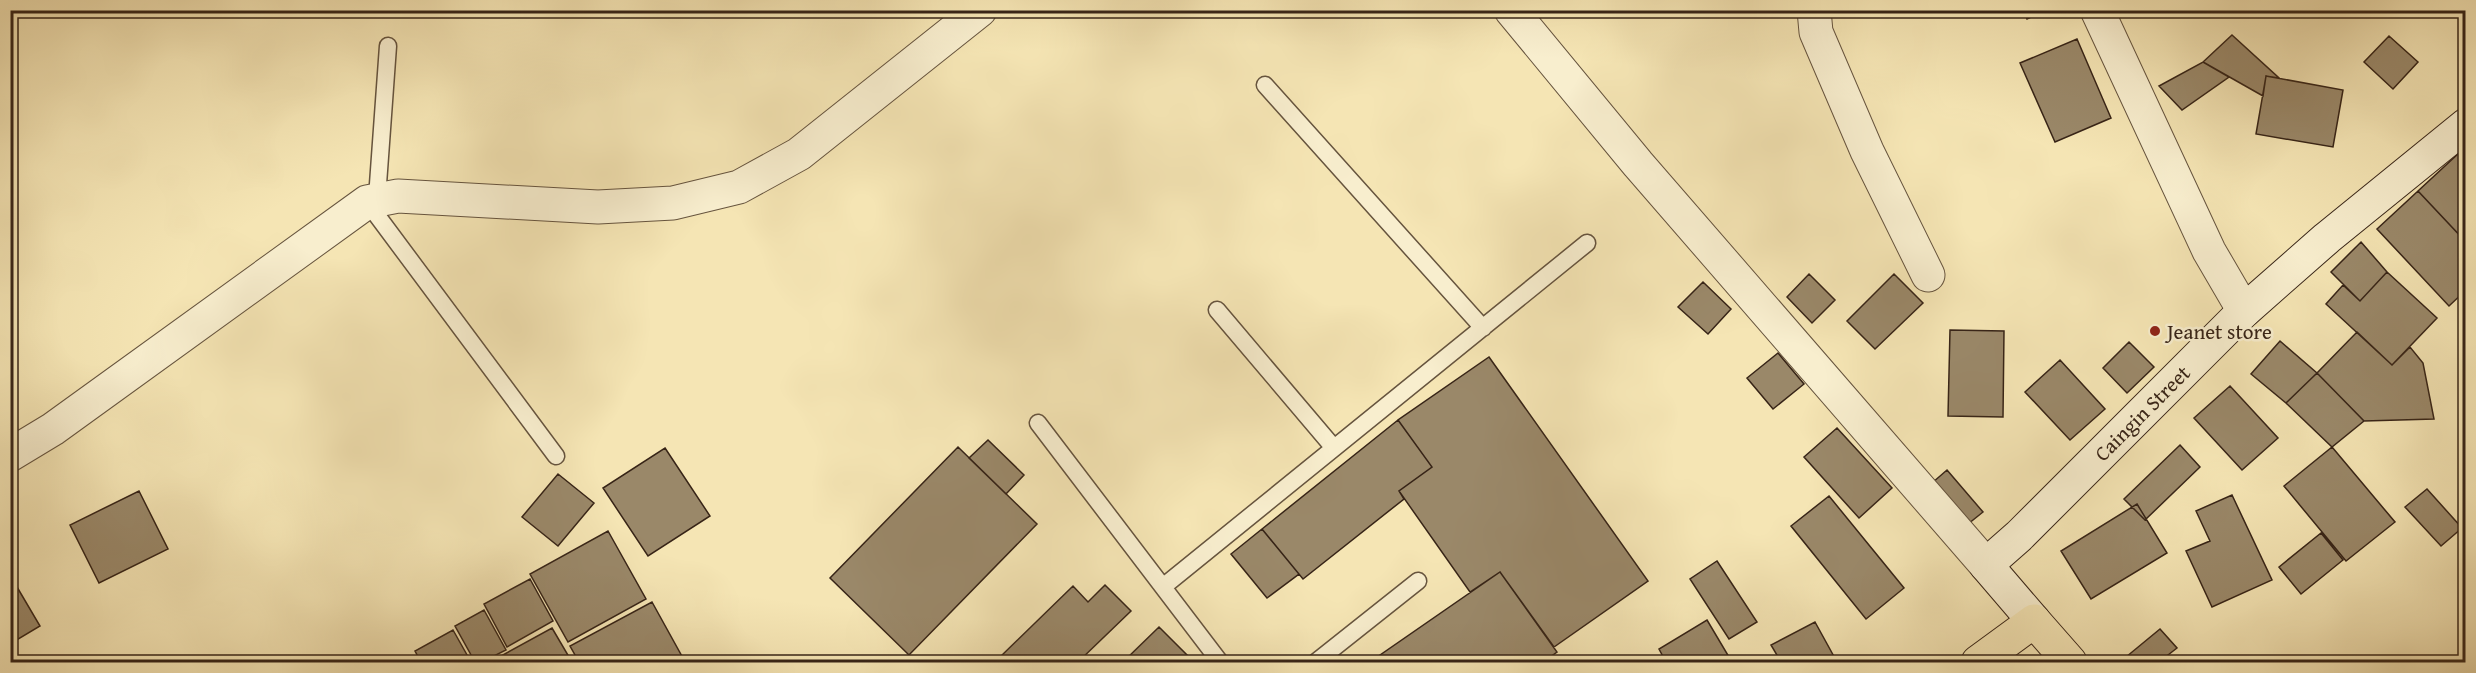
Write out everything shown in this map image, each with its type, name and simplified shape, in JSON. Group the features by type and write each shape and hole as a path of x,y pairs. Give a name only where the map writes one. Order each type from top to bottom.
{"main road":[{"path":"1978,663 2034,621 2070,663"}],"street":[{"path":"10,455 62,423 372,200 398,196 597,207 673,203 739,187 799,154 981,10"},
{"path":"1511,10 1638,164 2034,621"},
{"path":"1814,10 1816,32 1867,151 1928,275"},
{"path":"2097,10 2209,251 2244,311"},
{"name":"Caingin Street","path":"1986,565 2019,536 2244,311 2327,238 2466,125"}],"lane":[{"path":"388,46 372,200 556,456"},
{"path":"1265,85 1483,328"},
{"path":"1164,586 1587,243"},
{"path":"1217,310 1334,448"},
{"path":"1038,423 1221,663"},
{"path":"1316,663 1418,581"}],"building":[{"path":"2023,10 2046,10 2027,19"},
{"path":"2232,35 2279,78 2266,76 2263,96 2203,62"},
{"path":"2389,36 2418,62 2393,89 2364,62"},
{"path":"2077,39 2111,118 2055,142 2020,63"},
{"path":"2203,62 2229,77 2182,110 2159,86"},
{"path":"2266,76 2343,90 2333,147 2256,134"},
{"path":"2459,153 2466,159 2466,242 2418,191"},
{"path":"2418,191 2466,242 2466,290 2449,306 2377,229"},
{"path":"2361,242 2387,272 2360,301 2331,272"},
{"path":"2387,272 2437,318 2392,365 2326,304 2343,285 2360,301"},
{"path":"1809,274 1835,300 1812,323 1787,297"},
{"path":"1894,274 1923,303 1875,349 1847,321"},
{"path":"1703,282 1731,309 1708,334 1678,307"},
{"path":"1950,330 2004,331 2003,417 1948,416"},
{"path":"2357,332 2392,365 2410,347 2423,363 2434,419 2364,421 2317,373"},
{"path":"2280,341 2317,373 2286,403 2251,374"},
{"path":"2129,342 2154,367 2127,393 2103,368"},
{"path":"1778,353 1804,384 1773,409 1747,378"},
{"path":"1489,357 1648,581 1554,647 1500,572 1470,592 1399,491 1432,467 1398,420"},
{"path":"2060,360 2105,409 2070,440 2025,392"},
{"path":"2317,373 2364,421 2332,447 2286,403"},
{"path":"2230,386 2278,438 2242,470 2194,418"},
{"path":"1398,420 1432,467 1399,491 1404,499 1303,579 1262,529"},
{"path":"1837,428 1892,488 1859,518 1804,457"},
{"path":"988,440 1024,475 1006,494 969,458"},
{"path":"2180,445 2200,467 2145,520 2124,499"},
{"path":"958,447 1037,524 909,655 830,578"},
{"path":"2332,447 2395,522 2346,561 2284,486"},
{"path":"665,448 710,516 648,556 603,488"},
{"path":"1947,470 1983,512 1968,524 1932,483"},
{"path":"558,474 594,503 558,546 522,517"},
{"path":"2427,489 2462,528 2441,546 2405,507"},
{"path":"139,491 168,549 99,583 70,525"},
{"path":"2232,495 2272,580 2212,607 2186,551 2210,541 2196,511"},
{"path":"1829,496 1904,588 1866,619 1791,526"},
{"path":"2137,504 2167,553 2091,599 2061,551"},
{"path":"1262,529 1299,574 1267,598 1231,554"},
{"path":"608,531 646,599 568,642 530,574"},
{"path":"2321,533 2343,560 2301,594 2279,567"},
{"path":"1717,561 1757,622 1729,639 1690,579"},
{"path":"1500,572 1557,652 1543,662 1370,662"},
{"path":"530,579 553,621 507,647 484,604"},
{"path":"1105,585 1131,611 1078,662 1003,662 999,658 1073,586 1088,602"},
{"path":"17,587 40,626 10,644 10,591"},
{"path":"652,602 684,660 680,662 579,662 570,646"},
{"path":"484,610 506,650 482,662 475,662 455,626"},
{"path":"1707,620 1732,662 1666,662 1659,649"},
{"path":"1815,622 1837,662 1781,662 1771,645"},
{"path":"1159,627 1190,658 1185,662 1123,662"},
{"path":"552,628 572,662 490,662"},
{"path":"2160,629 2177,648 2159,662 2130,662 2126,657"},
{"path":"453,630 471,662 421,662 415,651"}],"place":[{"name":"Jeanet store","path":"2155,331"}]}
